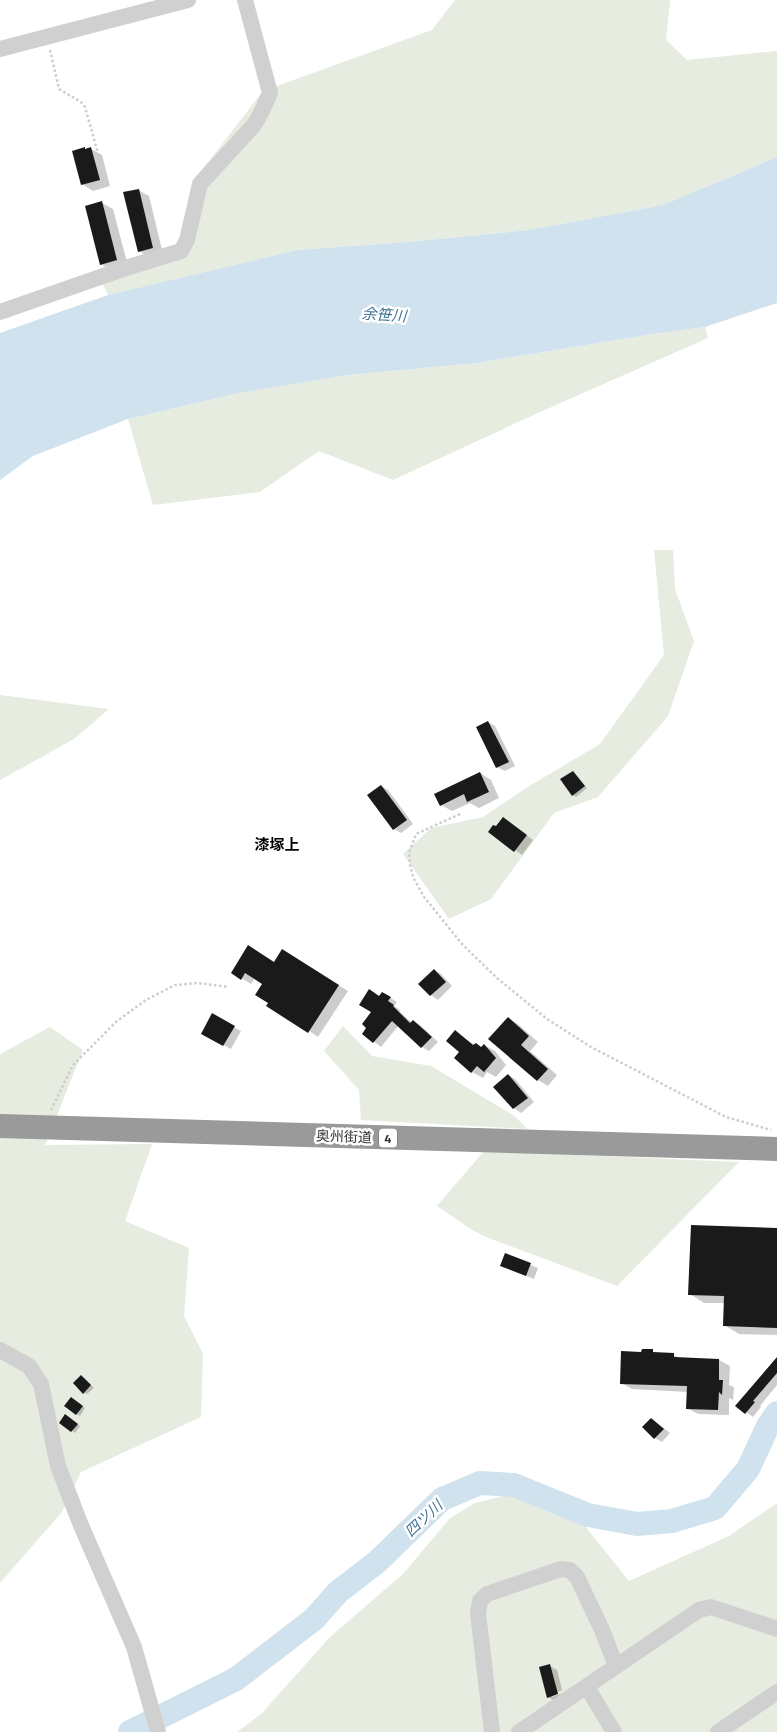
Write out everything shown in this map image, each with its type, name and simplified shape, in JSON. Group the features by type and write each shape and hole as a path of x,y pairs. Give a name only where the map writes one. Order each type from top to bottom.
{"highway":[{"name":"奥州街道","path":"0,1126 777,1149"}],"street":[{"path":"0,48 188,0"},
{"path":"0,312 181,251 187,240 200,184 254,125 270,92 245,0"},
{"path":"0,1350 29,1366 41,1384 58,1466 80,1524 134,1647 158,1732"},
{"path":"492,1732 478,1613 480,1601 487,1594 561,1569 570,1570 577,1577 602,1630 616,1666"},
{"path":"519,1732 699,1610 711,1607 777,1629"},
{"path":"587,1687 614,1732"},
{"path":"718,1732 777,1692"}],"path":[{"path":"47,36 59,89 81,102 85,107 105,178"},
{"path":"460,814 416,834 409,853 413,876 424,897 462,944 497,978 547,1019 591,1047 726,1117 777,1132"},
{"path":"44,1128 55,1098 73,1065 117,1021 146,1000 175,985 198,983 229,987"}],"shaded area":[{"path":"455,0 670,0 666,40 687,60 777,51 777,157 663,205 529,230 408,242 297,250 108,295 102,282 179,248 193,180 263,91 432,30"},
{"path":"705,327 708,338 540,412 393,480 319,451 260,492 153,505 128,419 239,393 348,375 477,363"},
{"path":"654,550 673,550 675,589 694,641 668,716 598,797 554,813 491,899 449,919 403,854 431,828 483,817 531,785 600,744 664,655"},
{"path":"0,695 109,709 74,739 0,780"},
{"path":"343,1026 372,1056 431,1066 513,1115 528,1129 361,1120 359,1090 324,1051"},
{"path":"50,1027 83,1050 45,1145 152,1144 125,1221 189,1248 184,1316 203,1354 201,1417 81,1472 62,1512 0,1583 0,1054"},
{"path":"484,1151 739,1162 617,1286 491,1239 472,1230 437,1206"},
{"path":"512,1494 585,1526 629,1581 729,1536 777,1503 777,1732 237,1732 261,1714 330,1637 403,1574 450,1518 475,1503"}],"water":[{"name":"余笹川","path":"777,157 777,303 705,327 477,363 348,375 239,393 128,419 33,456 0,480 0,333 108,295 297,250 408,242 529,230 663,205"}],"building":[{"path":"85,147 85,149 91,147 100,180 81,185 72,151"},
{"path":"139,189 153,248 138,252 123,192"},
{"path":"102,201 117,260 100,265 85,206"},
{"path":"488,721 509,762 496,768 476,727"},
{"path":"573,771 585,786 572,796 560,779"},
{"path":"480,772 489,792 467,802 464,794 440,806 434,794"},
{"path":"381,785 407,820 393,830 367,795"},
{"path":"503,817 527,835 514,852 488,832"},
{"path":"248,945 274,962 282,949 339,985 308,1033 266,1006 268,1003 255,995 262,984 245,973 241,980 231,973"},
{"path":"434,969 446,982 430,996 418,984"},
{"path":"369,989 379,996 382,992 391,997 388,1001 410,1023 413,1020 432,1037 421,1048 392,1021 373,1043 362,1034 366,1028 362,1024 371,1012 359,1005"},
{"path":"212,1013 235,1026 223,1046 201,1034"},
{"path":"508,1017 529,1036 521,1045 548,1069 537,1081 488,1039"},
{"path":"455,1030 473,1045 476,1043 481,1047 484,1044 496,1058 484,1072 477,1066 471,1073 454,1058 459,1052 446,1041"},
{"path":"508,1074 528,1098 513,1109 493,1087"},
{"path":"691,1225 777,1228 777,1328 723,1326 724,1296 688,1295"},
{"path":"505,1253 531,1263 526,1276 500,1266"},
{"path":"642,1349 653,1349 653,1352 674,1353 674,1357 719,1359 719,1380 723,1380 722,1395 719,1392 718,1410 686,1409 687,1386 620,1384 621,1351 641,1352"},
{"path":"777,1357 777,1373 753,1401 755,1402 745,1414 735,1406"},
{"path":"81,1375 91,1385 83,1394 73,1383"},
{"path":"71,1397 83,1406 76,1415 64,1406"},
{"path":"65,1414 78,1424 71,1432 59,1423"},
{"path":"651,1418 664,1429 654,1439 642,1427"},
{"path":"550,1664 558,1694 547,1698 539,1667"}],"waterway":[{"name":"四ツ川","path":"130,1732 236,1679 314,1619 338,1592 377,1562 442,1499 480,1483 514,1485 588,1515 637,1524 672,1521 715,1508 748,1469 768,1426 777,1413"}],"district":[{"name":"漆塚上","path":"277,844"}]}
